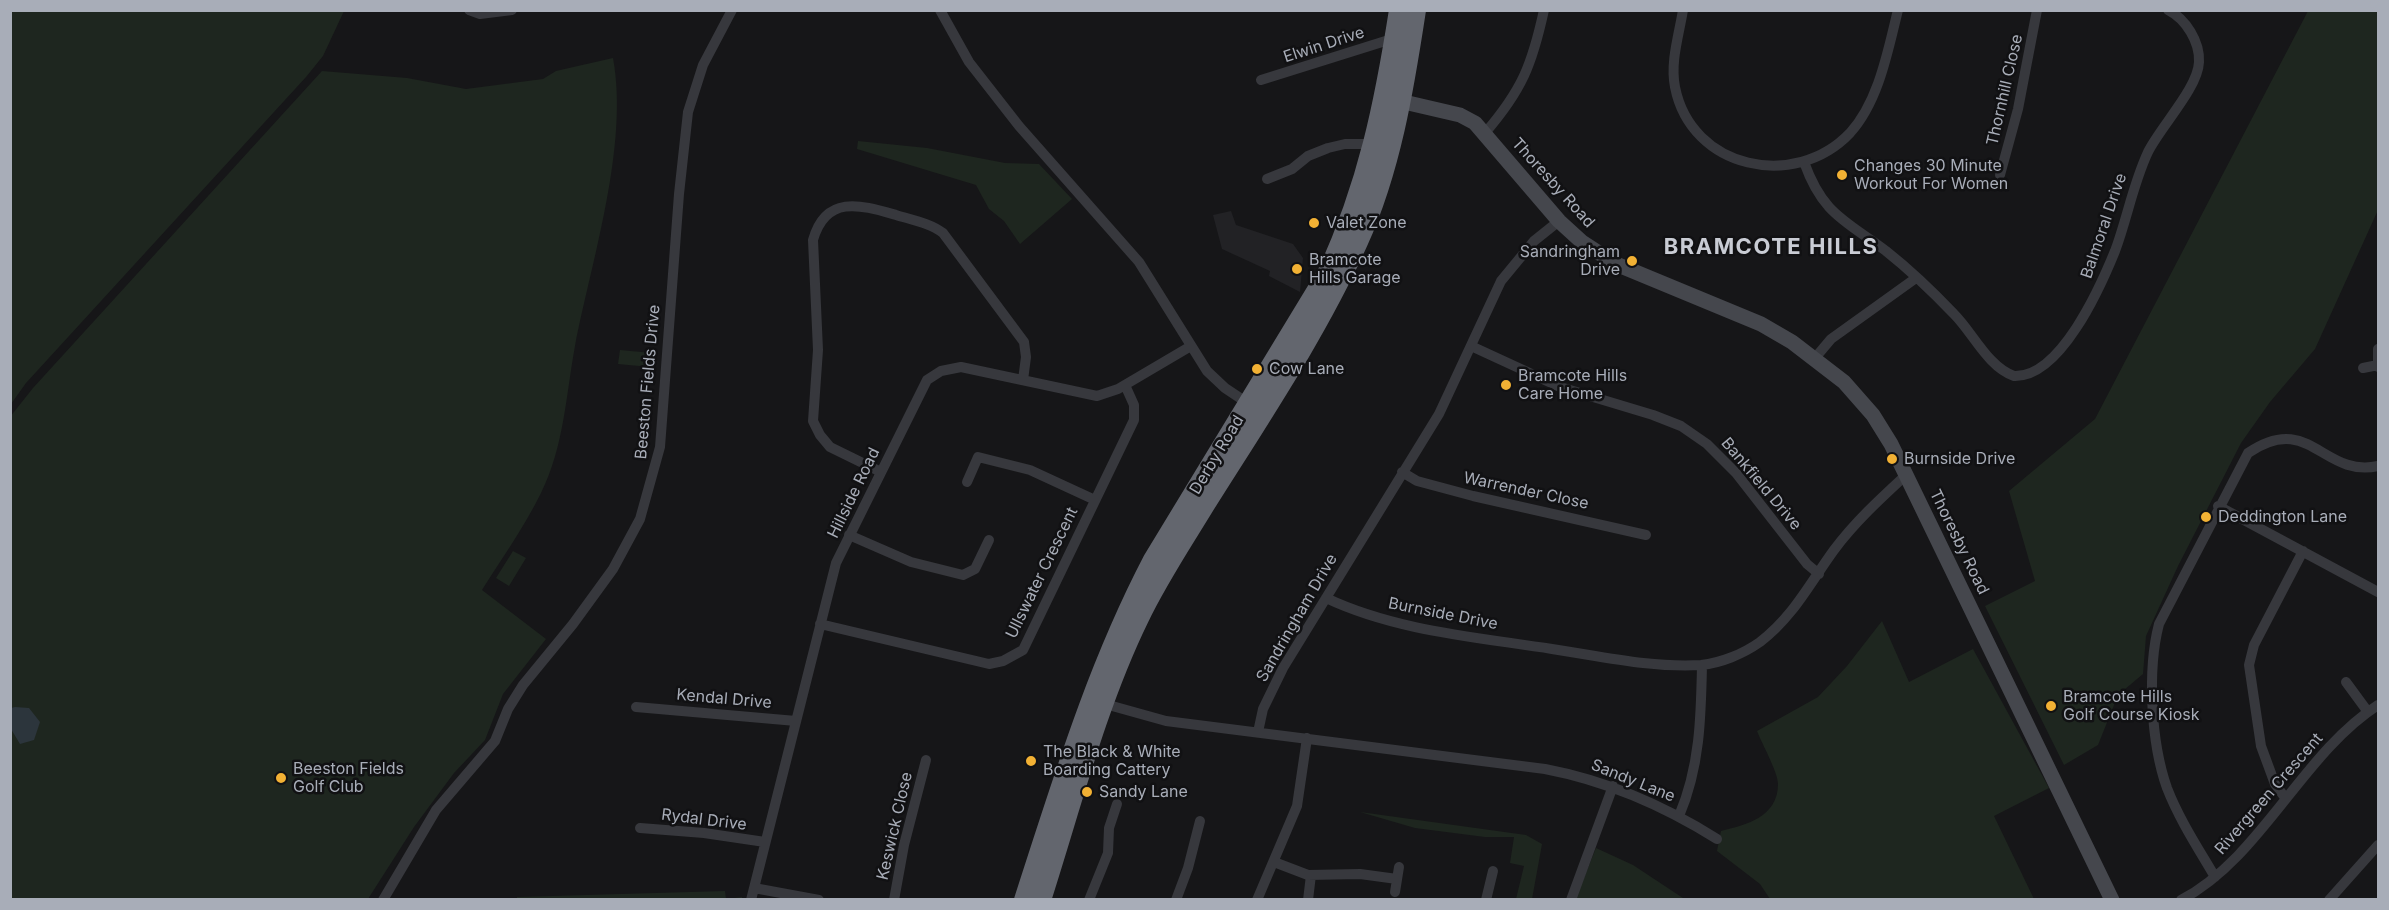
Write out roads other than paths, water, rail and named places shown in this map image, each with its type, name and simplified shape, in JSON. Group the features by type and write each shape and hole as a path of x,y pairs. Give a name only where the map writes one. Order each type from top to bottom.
{"highway":[{"name":"Derby Road","path":"1024,900 1089,699 1128,608 1153,560 1328,272 1351,217 1375,144 1394,99 1395,38 1400,10"},
{"name":"Derby Road","path":"1041,900 1105,704 1139,618 1163,573 1260,417 1341,279 1375,198 1394,99 1416,10"}],"street":[{"path":"469,10 480,14 512,10"},
{"name":"Beeston Fields Drive","path":"383,900 436,810 495,741 508,709 523,685 573,624 613,569 640,519 660,447 677,217 688,112 703,65 732,10"},
{"path":"940,10 969,62 1018,126 1139,262 1213,378 1249,404"},
{"path":"1485,133 1525,78 1532,61 1544,10"},
{"path":"1683,10 1673,76 1679,102 1690,124 1707,143 1738,161 1764,167 1804,162 1833,147 1859,120 1879,77 1898,10"},
{"name":"Thornhill Close","path":"2000,175 2018,109 2037,10"},
{"name":"Balmoral Drive","path":"1804,162 1814,188 1830,211 1917,278 1958,317 2007,374 2023,376 2036,372 2056,355 2097,292 2116,248 2135,183 2154,139 2188,93 2198,73 2199,53 2194,38 2176,12"},
{"name":"Elwin Drive","path":"1261,80 1395,38"},
{"name":"Thoresby Road","path":"1394,99 1460,115 1475,123 1559,220 1582,242 1616,264 1761,324 1815,358 1844,382 1873,415 1891,444 2112,900"},
{"path":"1267,179 1292,169 1308,156 1328,148 1345,144 1375,144"},
{"path":"881,472 830,447 820,435 813,421 818,350 813,240 819,223 832,212 855,204 932,225 944,233 1024,342 1026,357 1023,380"},
{"name":"Sandringham Drive","path":"1258,732 1263,709 1283,668 1444,406 1500,281 1534,241 1559,220"},
{"path":"1815,358 1831,339 1917,278"},
{"name":"Hillside Road","path":"751,900 836,563 921,391 934,375 950,368 961,368 1097,396 1125,385 1191,346"},
{"name":"Bankfield Drive","path":"1471,346 1560,387 1653,415 1695,435 1736,473 1807,564 1819,574"},
{"path":"2363,368 2378,366 2379,349"},
{"name":"Ullswater Crescent","path":"820,624 979,662 1003,662 1023,650 1134,420 1134,405 1125,385"},
{"path":"2215,877 2182,819 2163,774 2156,735 2153,646 2167,604 2248,453 2266,440 2283,438 2298,440 2353,466 2379,466"},
{"path":"967,482 978,458 1030,470 1095,500"},
{"name":"Warrender Close","path":"1402,472 1417,481 1473,496 1646,535"},
{"name":"Burnside Drive","path":"1326,598 1363,613 1420,628 1637,662 1702,664 1730,657 1759,643 1792,611 1849,531 1906,475"},
{"path":"2218,506 2379,592"},
{"path":"849,536 911,562 963,575 975,569 989,540"},
{"path":"2286,799 2275,784 2261,746 2248,665 2254,645 2303,551"},
{"path":"1679,816 1690,789 1697,760 1702,664"},
{"path":"2346,682 2368,712"},
{"name":"Sandy Lane","path":"1105,704 1166,721 1545,769 1613,786 1679,816 1717,839"},
{"name":"Rivergreen Crescent","path":"2181,900 2199,890 2215,877 2286,799 2326,750 2379,705"},
{"name":"Kendal Drive","path":"636,707 796,721"},
{"path":"648,708 648,720"},
{"path":"1257,900 1297,806 1307,738"},
{"name":"Keswick Close","path":"894,900 904,845 926,760"},
{"path":"1571,900 1613,786"},
{"path":"1089,900 1108,853 1109,828 1117,804"},
{"path":"1114,816 1126,820"},
{"path":"1176,900 1202,838 1200,820"},
{"name":"Rydal Drive","path":"640,828 704,833 765,842"},
{"path":"2329,900 2379,844"},
{"path":"1274,862 1311,875 1360,874 1397,879"},
{"path":"1395,892 1399,867"},
{"path":"1486,900 1493,871"},
{"path":"1308,900 1311,875"},
{"path":"754,888 819,900"}],"place":[{"name":"Changes 30 Minute Workout For Women","path":"1842,175"},
{"name":"Valet Zone","path":"1314,223"},
{"name":"Sandringham Drive","path":"1632,261"},
{"name":"Bramcote Hills Garage","path":"1297,269"},
{"name":"Cow Lane","path":"1257,369"},
{"name":"Bramcote Hills Care Home","path":"1506,385"},
{"name":"Burnside Drive","path":"1892,459"},
{"name":"Deddington Lane","path":"2206,517"},
{"name":"Bramcote Hills Golf Course Kiosk","path":"2051,706"},
{"name":"The Black & White Boarding Cattery","path":"1031,761"},
{"name":"Beeston Fields Golf Club","path":"281,778"},
{"name":"Sandy Lane","path":"1087,792"}],"district":[{"name":"BRAMCOTE HILLS","path":"1771,247"}]}
